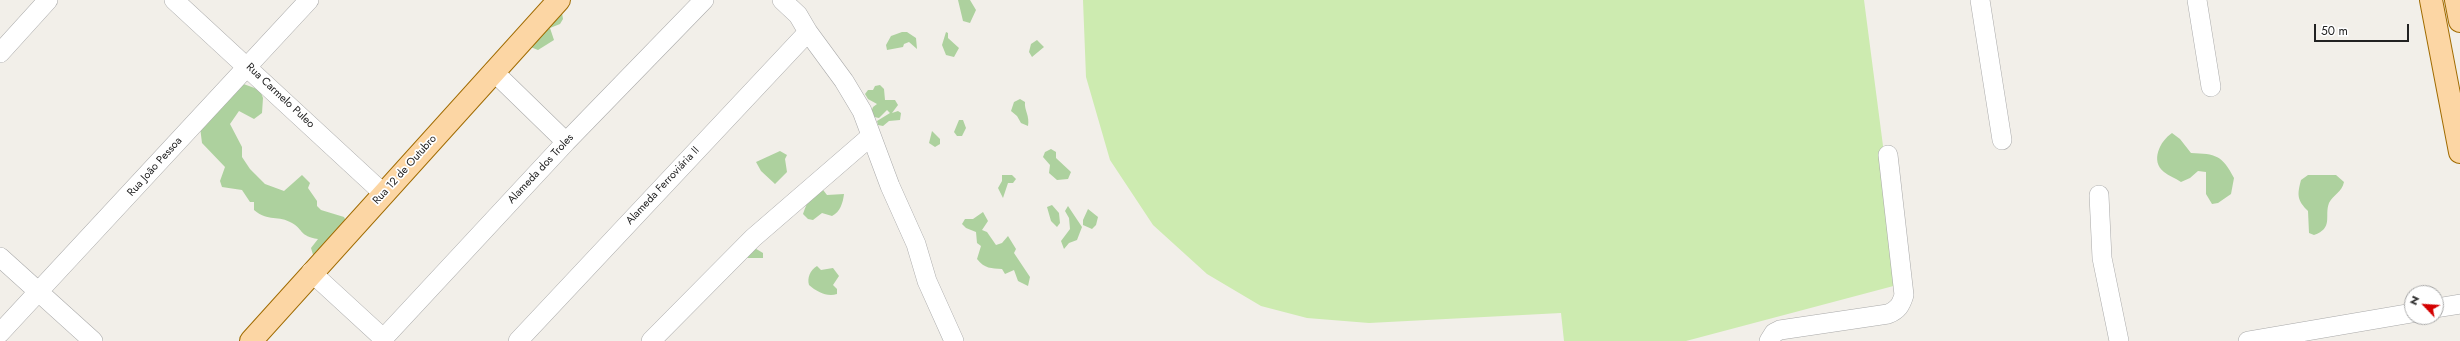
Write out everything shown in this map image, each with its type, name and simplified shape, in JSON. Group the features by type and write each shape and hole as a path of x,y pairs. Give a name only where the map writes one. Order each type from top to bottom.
{"main road":[{"name":"Rua 12 de Outubro","path":"251,341 311,272 384,194 493,71 559,0"},
{"path":"2431,0 2460,152"},
{"path":"2456,0 2460,21"}],"street":[{"path":"0,53 48,0"},
{"name":"Rua Carmelo Puleo","path":"174,0 384,194"},
{"name":"Rua João Pessoa","path":"0,333 40,293 309,0"},
{"name":"Alameda dos Troles","path":"382,340 566,142 704,0"},
{"path":"782,0 798,14 808,32 844,81 862,111 890,186 916,244 927,281 954,341"},
{"path":"1980,0 2002,140"},
{"path":"2197,0 2211,87"},
{"name":"Alameda Ferroviária II","path":"518,341 808,32"},
{"path":"493,71 566,142"},
{"path":"651,341 753,238 871,136"},
{"path":"1769,341 1774,333 1780,330 1888,314 1896,311 1902,303 1904,294 1888,155"},
{"path":"2099,195 2102,258 2119,341"},
{"path":"0,257 93,341"},
{"path":"311,272 382,340"},
{"path":"2444,307 2460,304"},
{"path":"2248,341 2404,314"}],"green space":[{"path":"958,0 970,0 976,10 970,23 963,21"},
{"path":"1083,0 1864,0 1901,284 1686,341 1564,341 1561,313 1369,323 1307,318 1261,306 1207,274 1153,225 1110,160 1086,77"},
{"path":"553,6 562,13 563,19 560,24 550,28 554,40 538,50 528,46"},
{"path":"902,32 907,32 916,38 917,49 909,42 904,44 903,47 887,50 886,45 891,36"},
{"path":"946,32 948,33 948,38 959,48 954,57 946,55 942,45"},
{"path":"1037,40 1044,47 1032,57 1029,52 1031,44"},
{"path":"238,82 260,90 263,98 262,113 254,119 239,111 230,124 242,147 242,157 250,169 265,184 284,191 302,175 310,183 308,188 317,201 317,206 321,210 344,217 346,221 314,258 311,248 318,239 308,236 292,223 283,219 259,214 254,210 254,202 250,202 242,190 222,187 220,181 225,167 202,143 200,127"},
{"path":"880,85 884,89 885,100 895,100 898,105 892,113 898,111 901,113 900,120 889,121 883,126 878,125 877,121 890,113 887,110 879,118 874,117 871,112 873,107 877,104 868,99 865,94 868,90 873,90 875,86"},
{"path":"1020,99 1025,102 1028,126 1021,123 1017,116 1011,111 1014,102"},
{"path":"959,120 963,120 966,128 962,136 957,136 954,132"},
{"path":"932,131 940,139 940,144 935,147 929,143"},
{"path":"2172,133 2180,139 2191,153 2212,155 2222,160 2234,178 2231,194 2218,203 2212,204 2206,194 2206,172 2198,171 2190,178 2181,182 2164,172 2158,162 2158,151 2164,141"},
{"path":"1051,149 1056,152 1056,158 1071,172 1068,179 1057,180 1049,173 1050,165 1043,157 1045,152"},
{"path":"780,151 787,155 785,159 787,172 775,184 761,171 756,162"},
{"path":"1002,175 1012,175 1016,179 1013,183 1008,183 1003,198 998,188 1002,181"},
{"path":"2308,175 2336,175 2344,182 2329,203 2327,221 2324,229 2314,235 2309,233 2308,211 2302,204 2299,197 2301,180"},
{"path":"820,186 827,195 844,194 842,204 839,210 832,216 822,213 813,220 808,219 803,214 812,195"},
{"path":"1052,205 1059,213 1060,223 1057,227 1051,221 1047,207"},
{"path":"1068,206 1082,227 1077,240 1069,243 1064,249 1061,241 1070,229 1069,218 1065,211"},
{"path":"1088,209 1098,217 1096,225 1092,229 1083,225 1083,220"},
{"path":"983,212 988,221 982,230 987,232 996,245 1002,243 1008,236 1016,249 1014,253 1030,277 1028,286 1018,281 1014,270 1005,274 1002,269 986,266 977,259 981,246 977,243 976,232 966,228 962,224 965,219 973,219"},
{"path":"753,247 763,253 763,258 747,258"},
{"path":"817,266 821,270 833,268 839,276 833,285 837,289 837,294 830,295 822,293 809,285 808,280 810,274"}]}
